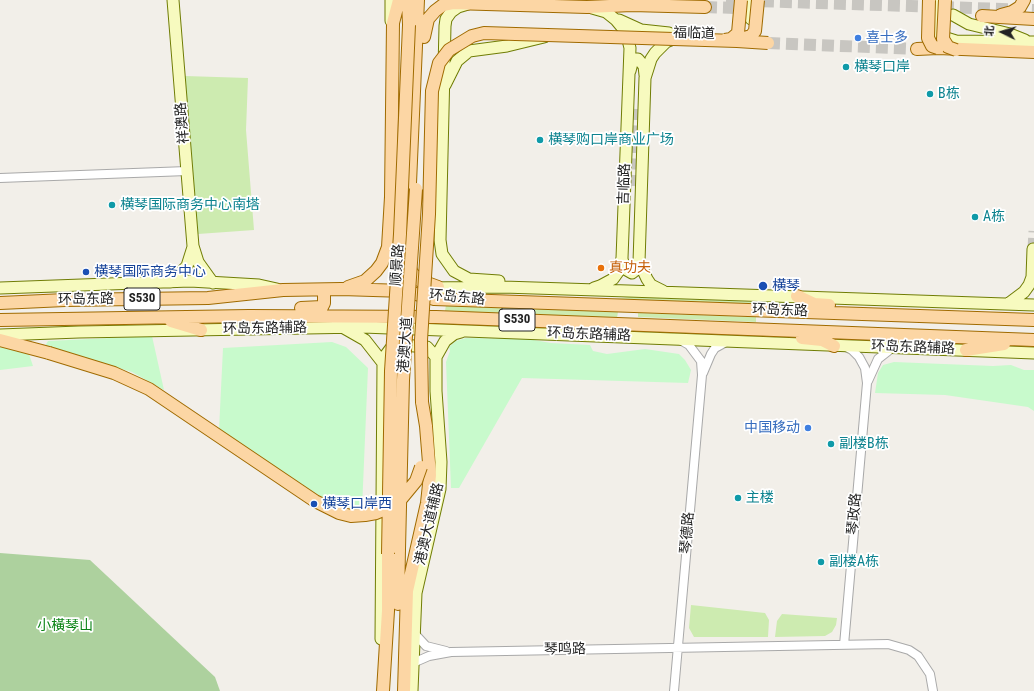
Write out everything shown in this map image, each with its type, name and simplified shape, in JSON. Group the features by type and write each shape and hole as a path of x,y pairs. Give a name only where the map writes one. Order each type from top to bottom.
{"main road":[{"name":"祥澳路","path":"173,0 193,246 198,262 213,283"},
{"path":"388,251 391,0"},
{"path":"399,0 393,23 393,200 408,214 431,217 440,212"},
{"path":"341,289 365,281 382,263 388,251 399,148 404,0"},
{"name":"顺景路","path":"400,294 400,234 409,25 408,0"},
{"path":"418,0 407,261 412,273 419,280 438,287"},
{"name":"港澳大道","path":"383,691 416,189 424,37 423,0"},
{"path":"424,17 438,0"},
{"path":"689,0 705,7"},
{"path":"719,41 731,39 738,33 741,0"},
{"name":"福临道","path":"611,16 641,30 654,32 741,35 746,33 751,22 752,0"},
{"path":"737,41 745,39 755,31 758,0"},
{"path":"929,0 928,38 932,46 938,48"},
{"path":"936,0 936,32 944,38 956,41 1034,42"},
{"path":"945,0 943,39 948,47 956,50"},
{"path":"1024,0 1020,7 1006,15 982,16 1034,19"},
{"name":"福临道","path":"424,37 428,19 444,5 461,2 587,7 625,5 705,7"},
{"path":"477,3 458,7 446,19 440,212 440,240 442,254 454,271 469,279 513,282 565,289"},
{"name":"吉临路","path":"583,290 600,286 613,278 618,272 622,258 630,41 621,25 611,16 599,9 587,7"},
{"path":"1015,18 1034,13"},
{"path":"953,15 969,24 1023,38 1034,46"},
{"path":"0,340 114,373 149,389 315,501 351,516 376,513 396,504 416,481 421,467 424,447 421,340 429,214 431,109 434,78 439,63 449,50 472,36 484,33 768,43"},
{"name":"吉临路","path":"672,293 660,290 652,285 642,272 639,259 645,78 651,59 666,42 688,34"},
{"path":"443,89 457,61 469,51 507,46 555,35"},
{"path":"917,49 938,48 956,50 1034,52"},
{"path":"629,73 632,63 638,59 644,66 645,78"},
{"path":"633,186 633,201 639,242"},
{"path":"404,690 406,591 427,503 430,482 429,456 416,337 416,189"},
{"name":"祥澳路","path":"171,282 188,266 193,246"},
{"path":"1008,304 1024,292 1029,286 1032,277 1033,249"},
{"path":"622,258 625,269 632,273 638,268 639,259"},
{"path":"0,288 171,282 259,285 283,290"},
{"path":"400,294 438,287 565,289 1034,305"},
{"name":"环岛东路","path":"0,303 65,300 208,298 283,290 341,289 400,294 434,299 1034,320"},
{"path":"249,316 296,308 322,306 324,303 324,290"},
{"name":"港澳大道","path":"400,294 391,371 393,552 404,690"},
{"path":"797,296 814,304 844,306 871,314"},
{"path":"1022,304 1034,296"},
{"name":"环岛东路","path":"0,320 249,316 436,317 1034,340"},
{"path":"159,318 201,330"},
{"path":"342,327 365,340 383,363"},
{"name":"环岛东路辅路","path":"0,336 342,327 966,350 1034,354"},
{"path":"763,329 781,337 814,339 839,346"},
{"path":"383,691 383,363 385,356 391,348 402,345 427,347 436,357 445,341 454,334 463,331"},
{"path":"966,350 1000,345 1034,343"},
{"name":"港澳大道辅路","path":"404,690 413,663 416,593 419,572 440,490 441,462 436,390 436,357"}],"street":[{"path":"0,178 187,171"},
{"name":"琴德路","path":"674,691 702,376 701,361 689,345 677,339"},
{"name":"琴德路","path":"702,376 711,354 720,344 727,341"},
{"path":"839,346 852,350 859,357 865,368 867,383"},
{"path":"867,383 878,359 892,348"},
{"name":"琴政路","path":"844,645 867,383"},
{"path":"414,634 426,646 451,652"},
{"path":"678,648 888,644 909,650 925,664 930,674 933,691"},
{"name":"琴鸣路","path":"451,652 678,648"},
{"path":"413,663 429,656 451,652"}],"green space":[{"path":"185,76 248,78 246,130 254,230 198,234"},
{"path":"630,297 790,303 802,306 614,299"},
{"path":"446,305 618,312 617,318 445,311"},
{"path":"638,313 756,317 756,322 638,317"},
{"path":"583,329 751,334 751,338 583,332"},
{"path":"152,336 164,390 132,372 45,346 48,341"},
{"path":"466,338 528,339 551,343 590,345 593,351 607,354 645,349 679,354 691,370 688,383 522,378 459,488 451,488 446,362 450,351 449,347 456,341"},
{"path":"332,342 346,347 368,368 362,509 334,505 219,430 223,348"},
{"path":"0,344 29,354 33,366 0,370"},
{"path":"894,362 993,366 1011,365 1024,370 1034,370 1034,411 1028,407 945,395 875,393 878,373 883,365"},
{"name":"小橫琴山","path":"0,553 90,560 215,677 220,691 0,691"},
{"path":"691,605 765,613 769,620 768,637 694,637 689,628"},
{"path":"782,614 837,618 836,625 832,632 825,636 775,637 777,621"}],"tunnel":[{"path":"726,0 1034,10"},
{"path":"705,7 736,8"},
{"path":"768,43 917,49"},
{"path":"633,186 637,105"},
{"path":"1033,249 1034,231"}],"place":[{"name":"喜士多","path":"858,38"},
{"name":"横琴口岸","path":"846,67"},
{"name":"B栋","path":"930,94"},
{"name":"横琴购口岸商业广场","path":"540,140"},
{"name":"横琴国际商务中心南塔","path":"112,205"},
{"name":"A栋","path":"975,217"},
{"name":"真功夫","path":"601,268"},
{"name":"横琴国际商务中心","path":"86,272"},
{"name":"横琴","path":"763,286"},
{"name":"中国移动","path":"808,428"},
{"name":"副楼B栋","path":"831,444"},
{"name":"主楼","path":"738,498"},
{"name":"横琴口岸西","path":"314,504"},
{"name":"副楼A栋","path":"821,562"}]}
